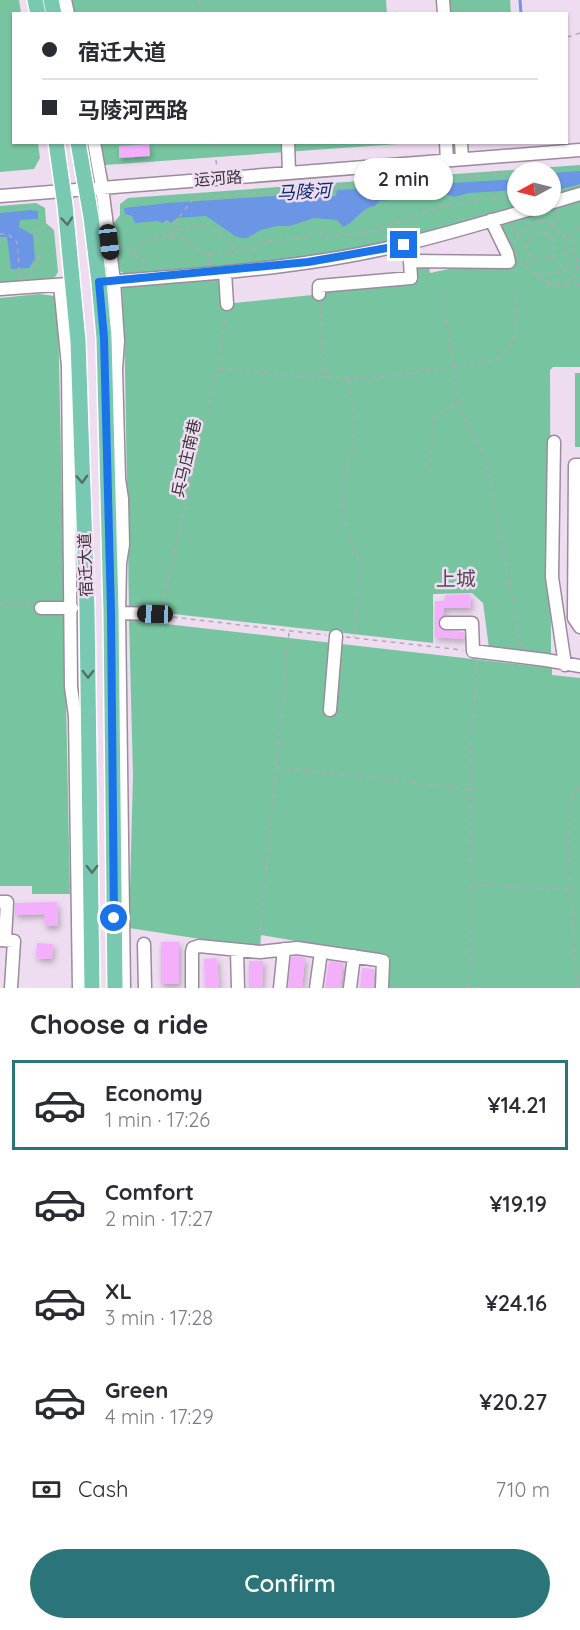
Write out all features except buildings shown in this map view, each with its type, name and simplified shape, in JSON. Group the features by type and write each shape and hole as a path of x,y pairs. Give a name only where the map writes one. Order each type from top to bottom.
{"main road":[{"name":"宿迁大道","path":"56,144 63,191 66,284 78,341 87,609 92,988"},
{"name":"宿迁大道","path":"78,144 107,282 104,338 111,612 115,988"}],"street":[{"path":"94,144 102,188 107,282 118,341 116,369 123,545 120,563 119,613 124,988"},
{"path":"288,144 289,173"},
{"path":"446,144 447,161"},
{"path":"461,144 462,159"},
{"name":"运河路","path":"0,196 580,150"},
{"path":"561,201 580,194"},
{"path":"107,282 308,262 404,245 506,216"},
{"path":"319,294 319,286 411,278 410,261 509,262 491,220"},
{"path":"225,272 227,304"},
{"path":"0,289 66,284 72,608 71,687 75,716 79,988"},
{"path":"554,442 552,577 565,665"},
{"path":"554,465 578,465 574,618 580,627"},
{"path":"37,606 72,608"},
{"path":"119,613 159,612"},
{"path":"446,623 472,623 476,652 580,666"},
{"path":"330,710 336,636"},
{"path":"0,902 7,902 2,940 14,941 11,988"},
{"path":"144,944 145,988"},
{"path":"192,988 192,952 193,948 199,946 260,952 297,948 383,961 382,988"},
{"path":"280,988 284,949"},
{"path":"237,950 238,988"},
{"path":"316,988 321,952"},
{"path":"350,988 354,956"}],"path":[{"path":"214,144 218,178"},
{"path":"163,238 194,198 507,174"},
{"path":"134,253 150,238 180,236 208,255 253,250 264,241 304,238 309,234 319,233 325,238 374,231 446,205 507,197"},
{"path":"506,216 519,236"},
{"path":"548,236 559,216"},
{"path":"544,282 564,282 576,276 578,260 573,242 569,238 543,221 538,221 530,224 514,243 513,247 518,258 544,282 559,287 580,284"},
{"path":"569,238 580,223"},
{"path":"170,237 176,229 207,226 232,243 233,252"},
{"path":"0,234 8,234 17,242 20,276 29,275 39,259 36,227"},
{"path":"553,259 553,240 542,232 538,232 526,244 526,251 534,260 553,259 567,271"},
{"path":"564,235 567,271"},
{"path":"113,244 122,244 144,262 145,268"},
{"path":"208,255 210,273"},
{"path":"524,264 532,257"},
{"path":"537,276 567,271"},
{"path":"218,368 349,379 399,376 493,361 502,357 514,337 517,316 515,285"},
{"path":"442,293 459,405 485,456 522,657"},
{"path":"319,294 325,378"},
{"name":"兵马庄南巷","path":"159,612 218,368 227,304"},
{"path":"349,379 354,446 345,477 343,504 346,528 359,561 361,574 354,638"},
{"path":"431,472 432,422 446,409 459,405"},
{"path":"0,604 37,606"},
{"path":"159,612 476,652 470,789 473,884 468,988"},
{"path":"260,933 289,630"},
{"path":"276,767 372,780 470,789"},
{"path":"577,787 570,807 569,841 577,988"},
{"path":"473,884 571,890"}],"green space":[{"path":"0,0 19,0 21,12 12,12 12,144 38,144 40,158 34,169 0,172"},
{"path":"67,0 386,0 387,12 70,12"},
{"path":"449,0 510,0 511,12 450,12"},
{"path":"100,144 398,144 105,165"},
{"path":"580,165 580,188 561,194 561,166"},
{"path":"507,170 507,210 441,230 360,249 327,254 260,263 125,274 120,271 114,223 120,215 120,204 128,198"},
{"path":"580,201 580,367 553,367 550,370 551,654 489,648 483,603 472,593 433,594 433,643 129,609 122,287 217,279 223,284 225,304 322,294 322,289 415,281 414,266 429,267 430,273 449,269 448,266 509,264 496,226 530,216 561,216 561,207"},
{"path":"36,203 45,208 46,223 54,230 58,272 55,277 47,280 0,283 0,206"},
{"path":"39,294 54,296 58,311 70,894 32,894 32,886 0,886 0,298"},
{"path":"575,373 580,373 580,447 575,447"},
{"path":"129,619 156,619 157,623 552,668 552,675 580,678 580,988 388,988 390,957 261,935 260,948 129,928 133,775"}],"water":[{"path":"580,171 580,184 561,189 561,172"},
{"path":"507,180 507,191 469,193 454,197 445,194 379,201 343,227 337,220 314,218 290,226 261,230 247,238 235,236 206,216 177,218 171,223 167,220 162,223 158,221 135,223 132,216 125,214 124,208 318,193 321,197 336,196 337,190"},
{"path":"38,211 38,219 20,220 19,227 33,235 35,259 29,268 11,269 7,237 0,237 0,213"}],"waterway":[{"path":"520,0 521,12"}],"district":[{"name":"上城","path":"456,579"}],"route":[{"path":"114,918 111,612 104,338 99,282 227,272 308,262 404,245"}],"water label":[{"name":"马陵河","path":"304,192"}]}
